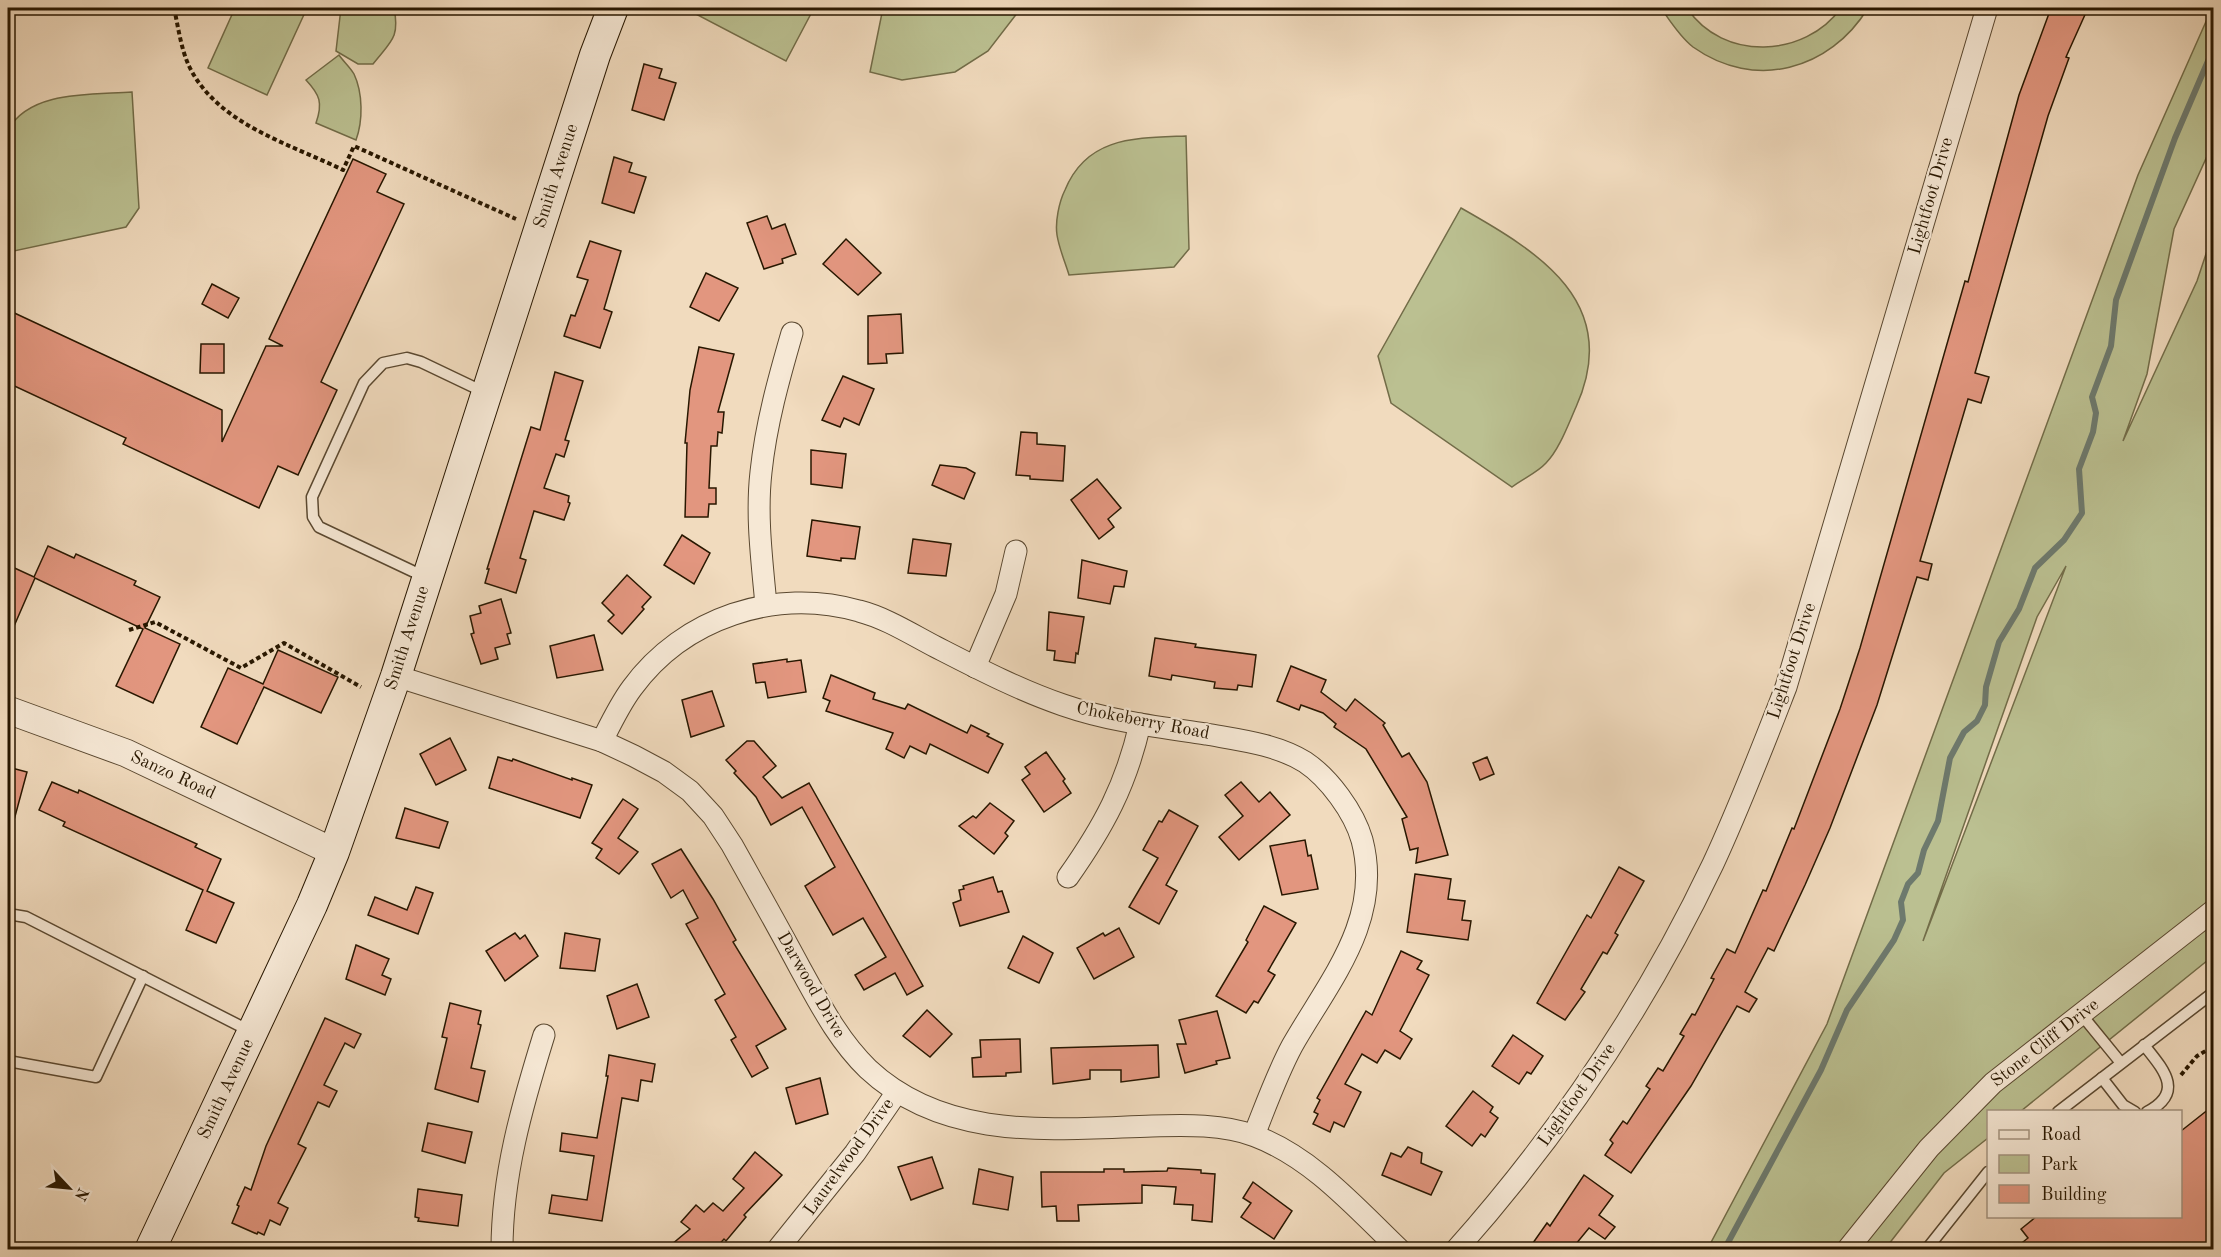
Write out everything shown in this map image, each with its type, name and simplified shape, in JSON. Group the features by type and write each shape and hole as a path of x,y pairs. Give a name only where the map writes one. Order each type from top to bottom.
{"main road":[{"name":"Smith Avenue","path":"150,1250 253,1032 334,852 396,676 588,77 613,8"}],"street":[{"name":"Lightfoot Drive","path":"1456,1250 1543,1146 1628,1020 1686,919 1754,770 1786,687 1988,8"},
{"path":"766,605 760,546 760,473 777,388 792,333"},
{"path":"975,667 1006,594 1016,551"},
{"name":"Chokeberry Road","path":"602,741 632,687 680,640 705,624 766,605 806,603 861,611 897,626 975,667 1063,705 1140,724 1244,740 1276,749 1306,763 1327,782 1347,809 1361,837 1367,866 1367,895 1360,925 1347,954 1291,1048 1254,1136"},
{"name":"Darwood Drive","path":"396,676 602,741 664,772 690,792 713,816 732,845 834,1030 869,1070 897,1092 956,1119 1024,1130 1178,1125 1223,1128 1254,1136 1285,1150 1315,1170 1400,1250"},
{"name":"Sanzo Road","path":"8,710 126,753 334,852"},
{"path":"1068,877 1097,836 1119,794 1131,762 1140,724"},
{"name":"Stone Cliff Drive","path":"1847,1250 1929,1148 1993,1083 2214,910"},
{"path":"502,1250 502,1218 515,1135 544,1035"},
{"name":"Laurelwood Drive","path":"777,1250 855,1153 897,1092"}],"lane":[{"path":"427,578 319,527 313,517 312,497 364,382 383,363 407,358 421,362 486,393"},
{"path":"8,914 26,917 253,1032"},
{"path":"9,1064 96,1077 143,976"},
{"path":"2061,1110 2214,992"},
{"path":"2081,1014 2121,1063"},
{"path":"2144,1045 2168,1076 2169,1087 2165,1098 2150,1110"},
{"path":"2102,1078 2123,1105 2132,1110"},
{"path":"1926,1250 1987,1174"}],"path":[{"path":"174,8 188,65 207,94 230,116 343,170 354,146 516,220 519,209"},
{"path":"129,630 155,622 241,668 284,643 361,687"},
{"path":"2178,1080 2197,1056 2214,1046"}],"green space":[{"path":"235,8 307,8 267,95 208,68"},
{"path":"341,8 394,8 395,33 373,64 358,64 336,51"},
{"path":"692,8 814,8 786,61 690,11"},
{"path":"883,8 1021,8 988,51 955,72 902,80 870,72"},
{"path":"1661,8 1687,8 1702,26 1721,38 1742,45 1764,47 1786,44 1807,37 1826,25 1841,8 1868,8 1852,29 1833,46 1812,59 1789,67 1766,70 1741,68 1717,60 1693,47 1680,34"},
{"path":"2212,8 2213,143 2174,229 2147,374 2123,441 2197,281 2213,233 2213,956 2022,1110 1987,1110 1987,1139 1944,1173 1885,1249 1707,1250 1827,1024 2138,175","holes":["2066,566 1923,941 2037,617"]},
{"path":"339,55 354,74 359,90 361,116 356,140 316,123 319,100 306,80"},
{"path":"132,92 139,208 126,227 14,251 8,237 8,130 18,117 46,101 81,95"},
{"path":"1186,136 1189,249 1174,267 1069,275 1058,240 1057,224 1061,200 1074,172 1086,159 1115,144 1149,138"},
{"path":"1461,208 1518,243 1544,263 1565,285 1581,310 1589,338 1588,370 1576,407 1559,444 1551,458 1542,467 1512,487 1391,403 1378,356"}],"building":[{"path":"2051,8 2088,8 2066,57 2069,58 2048,116 1975,373 1989,377 1981,403 1968,399 1920,561 1932,564 1928,580 1917,577 1877,705 1830,828 1805,885 1774,951 1768,948 1745,992 1757,999 1749,1012 1737,1006 1691,1086 1631,1173 1605,1155 1613,1143 1610,1140 1623,1121 1627,1124 1650,1089 1646,1086 1658,1068 1663,1071 1684,1036 1680,1034 1692,1014 1695,1015 1714,979 1711,978 1727,949 1735,953 1763,890 1766,891 1792,828 1794,829 1840,709 1860,648 1965,281 1968,282 2019,95"},
{"path":"644,64 662,69 659,78 676,83 664,120 632,110"},
{"path":"614,157 632,163 629,172 646,177 634,213 602,203"},
{"path":"353,159 386,174 377,192 404,204 321,382 337,390 298,475 278,466 259,508 123,444 126,438 8,383 8,310 222,410 222,442 266,346 283,346 269,339"},
{"path":"767,216 772,229 785,224 796,254 782,259 783,263 764,269 747,223"},
{"path":"846,239 881,273 858,295 823,264"},
{"path":"590,241 621,251 604,309 612,312 600,348 564,336 571,315 575,316 588,280 577,277"},
{"path":"706,273 738,288 719,321 690,307"},
{"path":"212,284 239,298 228,318 202,304"},
{"path":"901,314 903,353 886,354 887,363 868,364 868,316"},
{"path":"201,344 224,344 224,373 200,373"},
{"path":"699,347 734,354 718,412 724,412 722,433 718,432 717,446 711,446 709,488 716,488 716,504 709,504 708,517 685,517 687,443 685,443 690,390"},
{"path":"555,372 583,381 565,440 569,441 564,457 556,454 544,488 569,496 568,502 570,503 564,520 534,511 520,558 526,560 516,593 485,583 489,569 487,569 531,427 540,430"},
{"path":"843,376 874,389 859,425 844,418 840,427 822,420"},
{"path":"1021,432 1037,433 1037,444 1065,446 1063,481 1030,479 1030,476 1016,475"},
{"path":"811,450 846,454 842,488 811,484"},
{"path":"940,465 966,468 975,473 964,499 932,485"},
{"path":"1097,479 1121,508 1108,519 1114,527 1099,539 1071,500"},
{"path":"812,520 860,527 855,559 841,558 841,561 807,556"},
{"path":"682,535 710,553 694,584 664,565"},
{"path":"913,539 951,544 946,576 908,573"},
{"path":"48,546 74,558 76,554 136,581 134,585 160,597 145,628 180,644 153,703 116,686 143,629 35,578 8,640 8,565 34,577"},
{"path":"1082,560 1127,571 1124,587 1114,586 1110,604 1078,598"},
{"path":"627,575 651,597 642,607 644,609 622,634 608,621 614,615 602,603"},
{"path":"501,599 511,633 507,634 510,644 495,648 498,659 481,664 471,634 474,633 470,616 481,613 479,606"},
{"path":"1049,612 1084,617 1075,663 1054,660 1055,651 1047,650"},
{"path":"594,635 603,670 557,678 550,646"},
{"path":"1155,638 1196,644 1195,647 1256,655 1252,687 1238,685 1237,690 1214,688 1215,682 1172,675 1171,680 1149,676"},
{"path":"278,650 338,677 321,713 264,687 237,744 201,727 228,668 263,684"},
{"path":"787,659 787,662 801,660 806,692 768,698 765,682 756,683 753,664"},
{"path":"1291,666 1326,680 1321,692 1346,711 1355,699 1385,723 1383,725 1402,757 1409,753 1427,782 1448,855 1416,863 1418,848 1410,850 1402,819 1407,817 1366,749 1334,727 1336,724 1323,713 1301,705 1299,710 1277,701"},
{"path":"831,675 875,693 873,699 905,709 908,704 967,733 971,725 1003,744 988,773 930,744 926,754 910,746 904,758 886,749 893,733 826,711 830,701 823,698"},
{"path":"712,691 724,726 691,737 682,700"},
{"path":"450,738 466,770 436,785 420,754"},
{"path":"747,741 754,741 776,766 763,777 782,798 809,783 923,986 907,995 895,973 864,990 855,975 886,957 863,918 833,935 805,886 835,867 802,807 771,825 756,797 734,773 736,771 726,760"},
{"path":"1046,752 1065,779 1063,781 1071,793 1044,812 1022,780 1030,774 1025,767"},
{"path":"498,757 512,761 513,759 592,785 580,818 489,788"},
{"path":"1487,757 1494,774 1480,780 1473,763"},
{"path":"8,767 27,772 13,824 8,823"},
{"path":"52,782 78,793 79,790 197,844 195,847 221,859 207,891 234,903 216,943 186,930 203,890 63,826 65,822 39,810"},
{"path":"1241,782 1259,802 1270,792 1290,815 1239,860 1219,837 1243,816 1225,795"},
{"path":"623,799 638,809 618,838 638,852 619,874 596,858 602,849 592,843"},
{"path":"990,803 1014,821 1005,833 1008,836 994,854 959,826 973,816 976,818"},
{"path":"405,808 448,822 439,848 396,838"},
{"path":"1169,810 1198,826 1166,885 1177,891 1159,924 1129,907 1158,858 1143,850 1159,821 1162,822"},
{"path":"1305,840 1308,856 1311,855 1318,889 1282,895 1270,846"},
{"path":"681,849 713,899 736,940 733,942 786,1029 756,1046 768,1068 752,1077 731,1040 736,1037 715,1000 725,994 686,924 698,918 683,890 671,898 652,864"},
{"path":"1619,867 1644,881 1615,933 1618,935 1607,954 1603,952 1581,989 1585,992 1565,1020 1537,1003 1587,915 1591,918"},
{"path":"1415,874 1451,879 1448,899 1465,901 1462,920 1471,921 1468,940 1407,932"},
{"path":"993,877 998,892 1002,891 1009,912 960,926 953,903 961,900 959,890 964,889 963,886"},
{"path":"416,887 433,893 418,934 368,915 375,897 407,910"},
{"path":"1264,906 1296,923 1268,971 1275,975 1258,1003 1254,1001 1246,1013 1216,996 1248,942 1246,940"},
{"path":"1119,928 1134,957 1094,979 1077,948 1103,933 1105,936"},
{"path":"515,933 520,939 525,935 538,956 505,981 486,951"},
{"path":"565,933 600,939 595,971 560,968"},
{"path":"1023,936 1053,953 1039,983 1008,968"},
{"path":"356,945 389,959 382,975 391,979 385,995 346,979"},
{"path":"1401,951 1422,961 1417,969 1429,975 1400,1031 1412,1039 1400,1059 1385,1050 1377,1063 1362,1054 1345,1084 1361,1092 1344,1127 1334,1122 1330,1132 1313,1124 1318,1114 1314,1112 1320,1100 1317,1098 1366,1011 1372,1015"},
{"path":"637,984 649,1017 617,1029 607,996"},
{"path":"450,1003 481,1011 478,1024 481,1025 471,1068 485,1071 478,1102 435,1089 447,1038 442,1037"},
{"path":"927,1010 952,1034 930,1057 903,1036"},
{"path":"1217,1011 1230,1058 1185,1073 1177,1044 1186,1044 1179,1020"},
{"path":"325,1018 361,1034 354,1048 345,1043 324,1085 337,1091 329,1107 318,1102 298,1144 306,1148 278,1203 288,1208 280,1225 270,1220 264,1235 258,1232 257,1234 232,1223 239,1206 237,1205 245,1187 251,1190 266,1146"},
{"path":"1513,1035 1543,1056 1531,1074 1527,1072 1519,1084 1492,1066"},
{"path":"1020,1039 1021,1072 1006,1073 1006,1076 973,1077 972,1058 981,1057 980,1040"},
{"path":"1158,1045 1159,1077 1121,1082 1121,1070 1090,1070 1090,1079 1053,1084 1051,1048"},
{"path":"609,1055 655,1064 652,1082 641,1080 638,1101 622,1098 602,1221 549,1213 552,1195 587,1200 594,1156 560,1151 562,1133 597,1138 608,1076 606,1076"},
{"path":"820,1078 828,1114 796,1124 786,1088"},
{"path":"1473,1091 1493,1107 1490,1112 1498,1118 1485,1137 1481,1134 1472,1146 1446,1126"},
{"path":"2214,1105 2214,1238 2199,1250 2013,1250 2028,1238 2021,1229 2035,1218 2182,1218 2182,1130"},
{"path":"428,1123 472,1132 465,1163 422,1151"},
{"path":"1408,1147 1422,1153 1421,1163 1442,1172 1431,1195 1382,1175 1391,1153 1401,1157"},
{"path":"755,1152 782,1175 744,1215 746,1217 726,1241 724,1239 714,1250 665,1250 690,1229 681,1222 696,1205 704,1212 713,1203 723,1211 744,1188 733,1179"},
{"path":"932,1157 943,1188 911,1200 898,1167"},
{"path":"1168,1168 1201,1170 1201,1173 1215,1174 1212,1222 1192,1220 1193,1205 1174,1204 1176,1187 1142,1185 1142,1203 1078,1205 1079,1221 1057,1221 1056,1206 1042,1207 1041,1172 1104,1172 1104,1169 1124,1169 1124,1172 1167,1171"},
{"path":"979,1169 1013,1177 1008,1210 973,1204"},
{"path":"1584,1175 1613,1196 1599,1215 1615,1227 1605,1239 1589,1228 1571,1250 1528,1250 1547,1223 1550,1226"},
{"path":"1253,1182 1292,1211 1274,1239 1241,1217 1251,1203 1243,1198"},
{"path":"418,1189 462,1195 458,1226 418,1221 419,1218 415,1217"}],"waterway":[{"path":"1724,1250 1821,1070 1847,1010 1894,940 1903,920 1901,902 1908,884 1918,873 1924,850 1938,821 1950,758 1964,732 1977,721 1985,705 1986,687 1999,642 2019,609 2035,568 2064,540 2082,513 2079,469 2093,432 2096,413 2092,397 2111,346 2116,300 2175,138 2214,47"}]}
